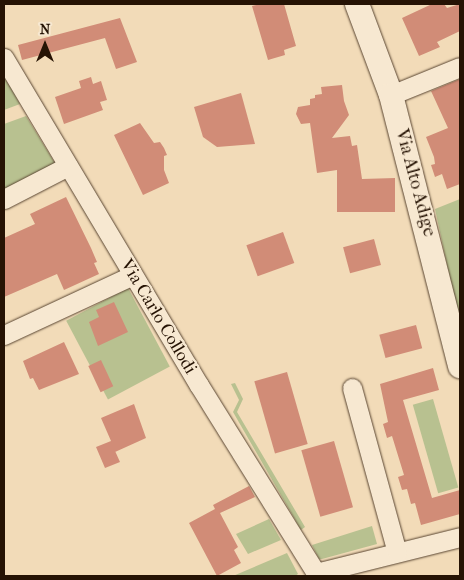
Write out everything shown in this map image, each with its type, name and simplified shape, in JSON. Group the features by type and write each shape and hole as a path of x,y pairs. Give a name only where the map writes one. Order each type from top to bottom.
{"street":[{"name":"Via Alto Adige","path":"357,4 392,95 460,366"},
{"name":"Via Carlo Collodi","path":"4,58 133,275 316,573 397,552"},
{"path":"392,95 460,66"},
{"path":"4,199 68,166"},
{"path":"4,335 133,275"},
{"path":"352,388 397,552 460,537"}],"green space":[{"path":"4,76 20,104 4,110"},
{"path":"26,116 58,168 4,193 4,124"},
{"path":"460,199 460,325 435,209"},
{"path":"128,288 170,367 108,399 66,321"},
{"path":"235,383 243,399 237,412 305,527 301,530 233,412 239,400 231,384"},
{"path":"433,399 458,487 438,493 413,405"},
{"path":"269,519 281,540 248,554 236,534"},
{"path":"372,526 377,544 322,559 319,559 312,545"},
{"path":"287,553 298,574 295,576 233,576"}],"building":[{"path":"284,4 296,46 284,50 285,55 268,60 252,6"},
{"path":"432,4 444,4 447,8 460,4 460,31 437,42 440,47 419,56 402,18"},
{"path":"120,18 137,62 116,69 105,38 22,60 18,45"},
{"path":"91,77 93,84 101,81 107,100 100,102 103,110 64,124 55,97 81,88 79,81"},
{"path":"460,79 460,184 447,189 442,174 435,177 431,165 435,164 434,157 426,137 448,128 431,91"},
{"path":"342,85 344,101 349,115 332,138 350,136 352,146 357,145 362,179 395,178 395,212 337,212 337,170 317,173 310,123 301,124 296,114 298,107 310,105 310,99 315,98 315,95 322,94 321,87"},
{"path":"241,93 255,144 217,147 203,137 194,107"},
{"path":"140,123 154,143 160,142 164,148 167,155 164,156 164,170 169,183 143,195 114,135"},
{"path":"66,197 97,262 94,263 99,274 64,290 57,274 4,297 4,238 35,224 30,214"},
{"path":"283,232 294,263 258,276 246,245"},
{"path":"374,239 381,265 350,273 343,247"},
{"path":"114,302 128,332 98,346 89,322 99,317 96,310"},
{"path":"416,325 422,348 386,358 379,335"},
{"path":"64,342 79,374 39,390 33,378 30,379 23,361"},
{"path":"101,360 113,386 101,392 88,366"},
{"path":"433,368 439,390 403,400 432,498 460,490 460,514 421,525 415,503 411,504 407,489 402,490 398,477 404,475 392,436 387,438 383,424 388,422 380,384"},
{"path":"287,372 308,444 275,453 254,381"},
{"path":"134,404 146,438 115,452 120,462 105,468 96,447 111,441 101,418"},
{"path":"334,441 353,507 320,517 301,450"},
{"path":"249,486 255,497 220,513 238,547 234,550 241,563 217,576 189,523 215,509 213,505"}]}
